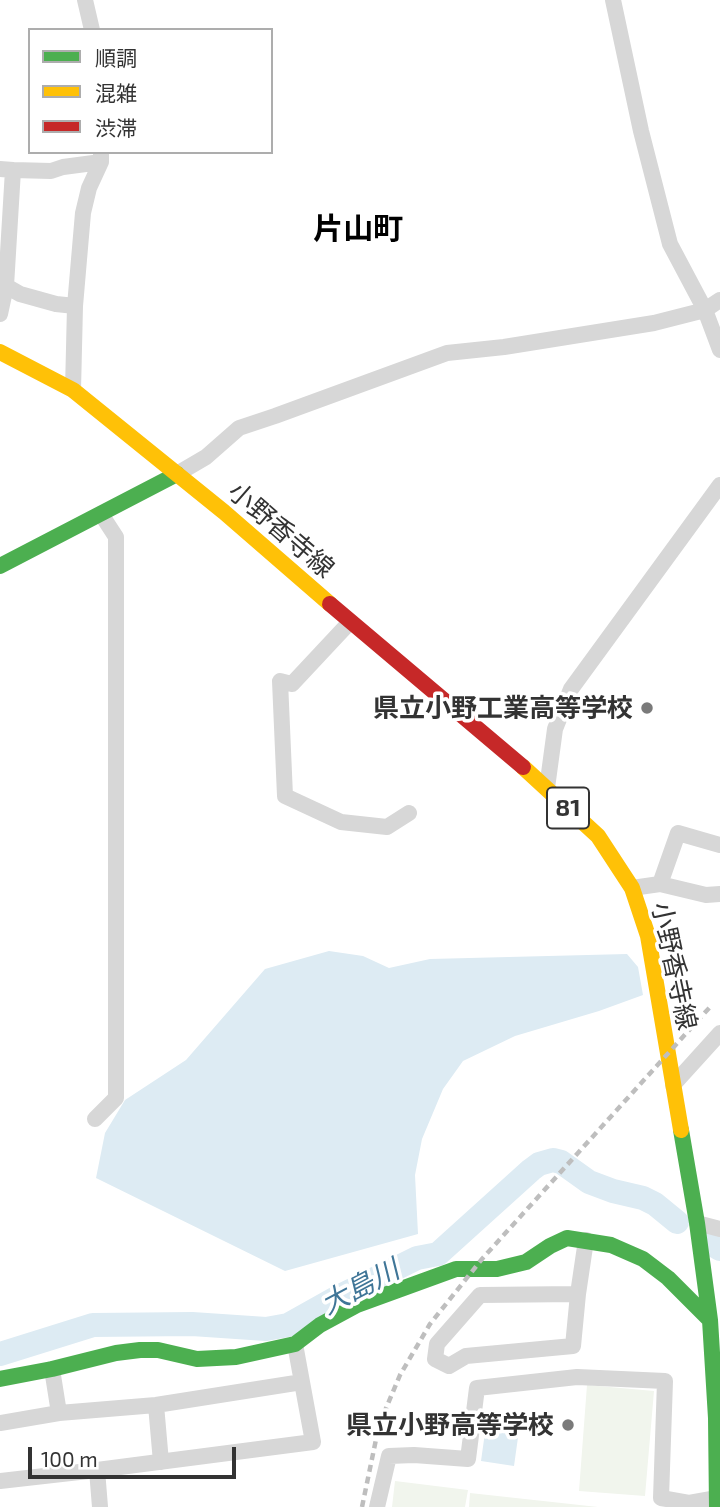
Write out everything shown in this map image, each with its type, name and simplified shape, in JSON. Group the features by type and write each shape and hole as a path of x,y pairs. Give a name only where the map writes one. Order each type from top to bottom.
{"main road":[{"name":"小野香寺線","path":"0,352 73,390 224,512 547,789 598,836 632,888 648,936 697,1223 710,1320 718,1418 717,1503"},
{"path":"0,566 177,474"},
{"path":"0,1379 140,1350 158,1350 197,1359 236,1357 295,1344 320,1325 357,1305 456,1269 497,1269 526,1262 550,1245 567,1238 611,1245 643,1259 667,1278 710,1320"}],"street":[{"path":"85,0 92,28"},
{"path":"613,0 641,131 670,244 705,310 720,350"},
{"path":"0,314 6,286 6,170 51,171 101,157"},
{"path":"73,390 75,306 83,213 101,157"},
{"path":"6,286 20,295 75,306"},
{"path":"177,474 206,457 239,428 447,354 654,323 705,310 720,300"},
{"path":"547,789 555,729 571,690 720,485"},
{"path":"95,1119 117,1098 116,537 101,514"},
{"path":"350,622 292,684 280,681 285,796 341,822 387,827 409,813"},
{"path":"660,884 678,833 720,845"},
{"path":"632,888 660,884 706,895 720,894"},
{"path":"673,1085 720,1034"},
{"path":"697,1223 720,1229"},
{"path":"578,1294 480,1295 437,1343 435,1359 449,1366 466,1356 573,1346 586,1240"},
{"path":"0,1481 313,1441 295,1344"},
{"path":"52,1369 60,1413"},
{"path":"377,1507 389,1456 468,1459 477,1388 577,1377 665,1381 662,1498 689,1503 717,1503"},
{"path":"0,1423 60,1413 156,1405 302,1382"},
{"path":"156,1405 161,1462"},
{"path":"97,1470 100,1507"}],"shaded area":[{"path":"329,951 363,956 389,968 430,959 627,954 638,967 643,995 515,1036 463,1061 443,1089 422,1139 415,1175 418,1234 285,1271 96,1178 105,1133 125,1100 186,1060 265,969"},
{"path":"587,1385 654,1391 645,1496 579,1491"},
{"path":"488,1411 521,1416 514,1466 481,1461"},
{"path":"395,1481 468,1490 465,1507 392,1507"},
{"path":"470,1493 598,1507 469,1507"}],"waterway":[{"name":"大島川","path":"0,1354 93,1325 192,1324 266,1329 288,1325 417,1258 438,1254 531,1170 539,1164 553,1160 561,1162 589,1182 643,1198 677,1222"},
{"name":"大島川","path":"707,1241 720,1249"}],"railway":[{"path":"362,1507 379,1425 400,1375 430,1324 482,1259 710,1007"}],"traffic: fast":[{"path":"0,566 177,474"},
{"path":"681,1130 710,1320 716,1418 717,1507"},
{"path":"0,1379 140,1350 158,1350 197,1359 236,1357 295,1344 320,1325 357,1305 456,1269 497,1269 526,1262 567,1238 611,1245 643,1259 668,1278 710,1320"}],"traffic: slow":[{"path":"0,352 73,390 224,512 330,604"},
{"path":"523,767 598,836 632,888 648,936 681,1130"}],"traffic: jam":[{"path":"330,604 523,767"}],"place":[{"name":"県立小野工業高等学校","path":"647,708"},
{"name":"県立小野高等学校","path":"568,1425"}],"district":[{"name":"片山町","path":"358,229"}]}
